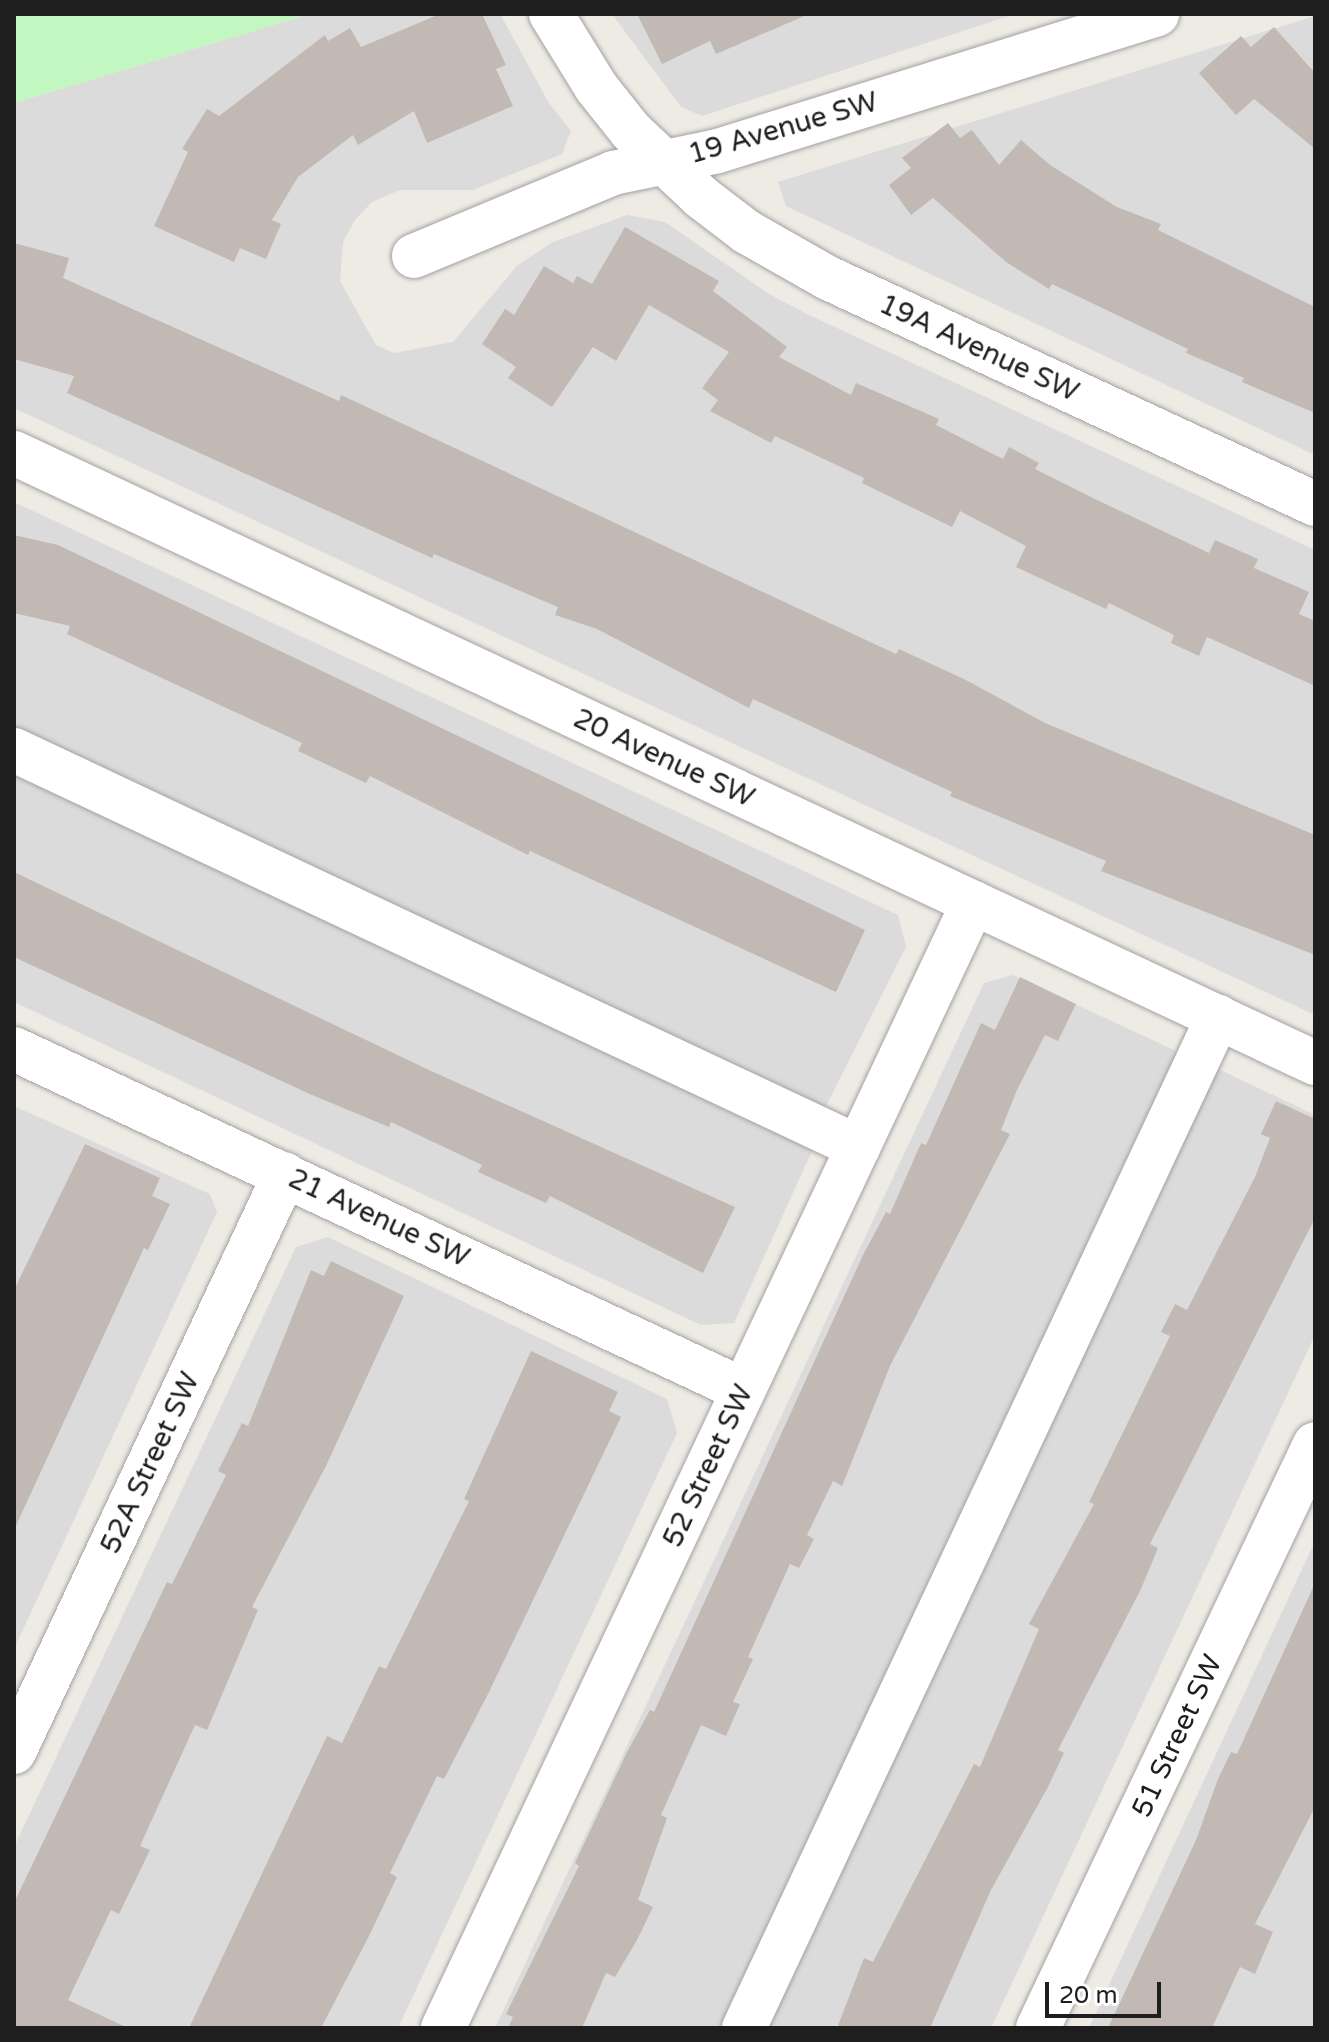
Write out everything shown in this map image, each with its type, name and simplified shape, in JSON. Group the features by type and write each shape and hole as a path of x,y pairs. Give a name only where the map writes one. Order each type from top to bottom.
{"street":[{"name":"19A Avenue SW","path":"551,14 596,87 662,162 747,232 828,278 1315,504"},
{"name":"19 Avenue SW","path":"414,256 613,173 718,151 1157,14"},
{"name":"20 Avenue SW","path":"14,453 1315,1063"},
{"path":"14,750 858,1147"},
{"name":"52 Street SW","path":"443,2028 973,903"},
{"path":"744,2028 1218,1017"},
{"name":"21 Avenue SW","path":"14,1049 743,1390"},
{"name":"52A Street SW","path":"14,1752 285,1174"},
{"name":"51 Street SW","path":"1038,2028 1315,1444"}],"shaded area":[{"path":"310,14 500,14 549,103 571,131 562,154 473,190 400,190 372,202 355,220 343,242 340,281 376,345 394,353 453,342 517,266 551,243 627,215 665,222 769,294 809,315 1315,550 1315,1015 14,408 14,103"},
{"path":"612,14 1015,14 702,116 681,107"},
{"path":"1315,16 1315,455 786,206 778,182"},
{"path":"14,502 898,915 906,947 825,1108 14,732"},
{"path":"14,768 816,1142 734,1323 701,1325 14,1002"},
{"path":"1013,975 1180,1053 728,2028 495,2028 984,983"},
{"path":"1214,1067 1315,1115 1315,1335 991,2028 766,2028"},
{"path":"14,1106 210,1194 217,1212 14,1649"},
{"path":"328,1237 667,1399 677,1433 398,2028 14,2028 14,1847 296,1247"},
{"path":"1315,1541 1315,2028 1089,2028"}],"green space":[{"path":"14,14 310,14 14,103"}],"building":[{"path":"440,14 482,14 506,65 496,69 513,106 427,143 414,111 358,145 353,135 298,177 272,220 281,224 266,259 240,248 234,262 154,226 188,152 182,149 207,109 219,116 325,35 328,41 350,28 361,47"},
{"path":"637,14 809,14 716,54 710,41 662,64"},
{"path":"1274,27 1315,73 1315,149 1254,99 1236,115 1199,73 1241,36 1251,47"},
{"path":"948,123 960,138 972,130 999,165 1021,140 1050,165 1117,207 1161,224 1158,230 1315,307 1315,413 1242,382 1244,378 1186,353 1188,349 1052,284 1049,289 1006,262 933,198 911,215 889,185 911,168 902,158"},
{"path":"625,227 719,281 713,291 787,347 779,357 851,395 856,383 939,419 936,425 1003,459 1009,447 1039,463 1035,469 1095,499 1209,553 1215,540 1258,559 1254,568 1309,592 1299,614 1315,621 1315,686 1207,637 1199,656 1171,643 1174,635 1109,603 1106,609 1016,567 1026,546 960,511 952,527 862,483 864,478 775,436 771,443 710,411 718,400 702,388 729,352 649,305 616,361 593,347 552,407 508,378 516,367 482,344 505,309 514,315 544,266 573,283 577,276 592,284"},
{"path":"14,243 69,258 63,278 339,401 341,395 896,654 899,649 966,680 1045,723 1315,835 1315,955 1101,871 1106,861 950,796 952,792 753,699 749,708 597,629 555,615 558,607 434,554 432,558 67,393 74,376 14,359"},
{"path":"14,535 58,545 865,930 836,992 530,851 528,855 370,776 366,783 298,751 302,743 67,634 70,626 14,613"},
{"path":"14,872 429,1070 735,1207 703,1273 550,1196 546,1203 478,1172 482,1165 391,1122 389,1127 312,1095 14,957"},
{"path":"1020,977 1076,1004 1058,1041 1045,1035 1001,1130 1010,1134 890,1366 842,1486 833,1481 807,1535 814,1539 799,1568 790,1564 748,1657 753,1659 733,1702 740,1704 726,1736 701,1725 661,1815 667,1818 638,1900 653,1907 637,1940 615,1977 606,1973 582,2028 508,2028 513,2017 506,2014 579,1866 575,1863 627,1752 650,1710 654,1712 863,1255 886,1212 890,1214 921,1143 926,1145 981,1023 995,1030"},
{"path":"1276,1101 1315,1119 1315,1218 1150,1544 1158,1548 1141,1589 1058,1750 1064,1753 1048,1787 991,1890 930,2028 837,2028 864,1958 873,1962 974,1764 980,1767 1039,1629 1029,1624 1094,1504 1089,1502 1170,1336 1161,1332 1175,1304 1187,1310 1255,1177 1270,1138 1261,1134"},
{"path":"85,1144 160,1178 152,1196 170,1204 148,1250 144,1248 14,1530 14,1290"},
{"path":"331,1261 404,1296 326,1466 252,1607 258,1610 207,1730 195,1725 140,1846 150,1850 119,1914 111,1910 68,2000 128,2028 14,2028 14,1903 167,1582 172,1584 226,1475 218,1471 242,1423 248,1426 311,1270 324,1276"},
{"path":"531,1351 618,1392 609,1411 621,1417 488,1694 444,1779 437,1776 390,1873 397,1877 370,1934 321,2028 189,2028 327,1736 342,1743 379,1666 386,1669 469,1501 464,1499"},
{"path":"1315,1583 1315,1807 1255,1924 1273,1932 1255,1974 1240,1967 1212,2028 1108,2028 1196,1840 1218,1779 1231,1752 1237,1754"}]}
